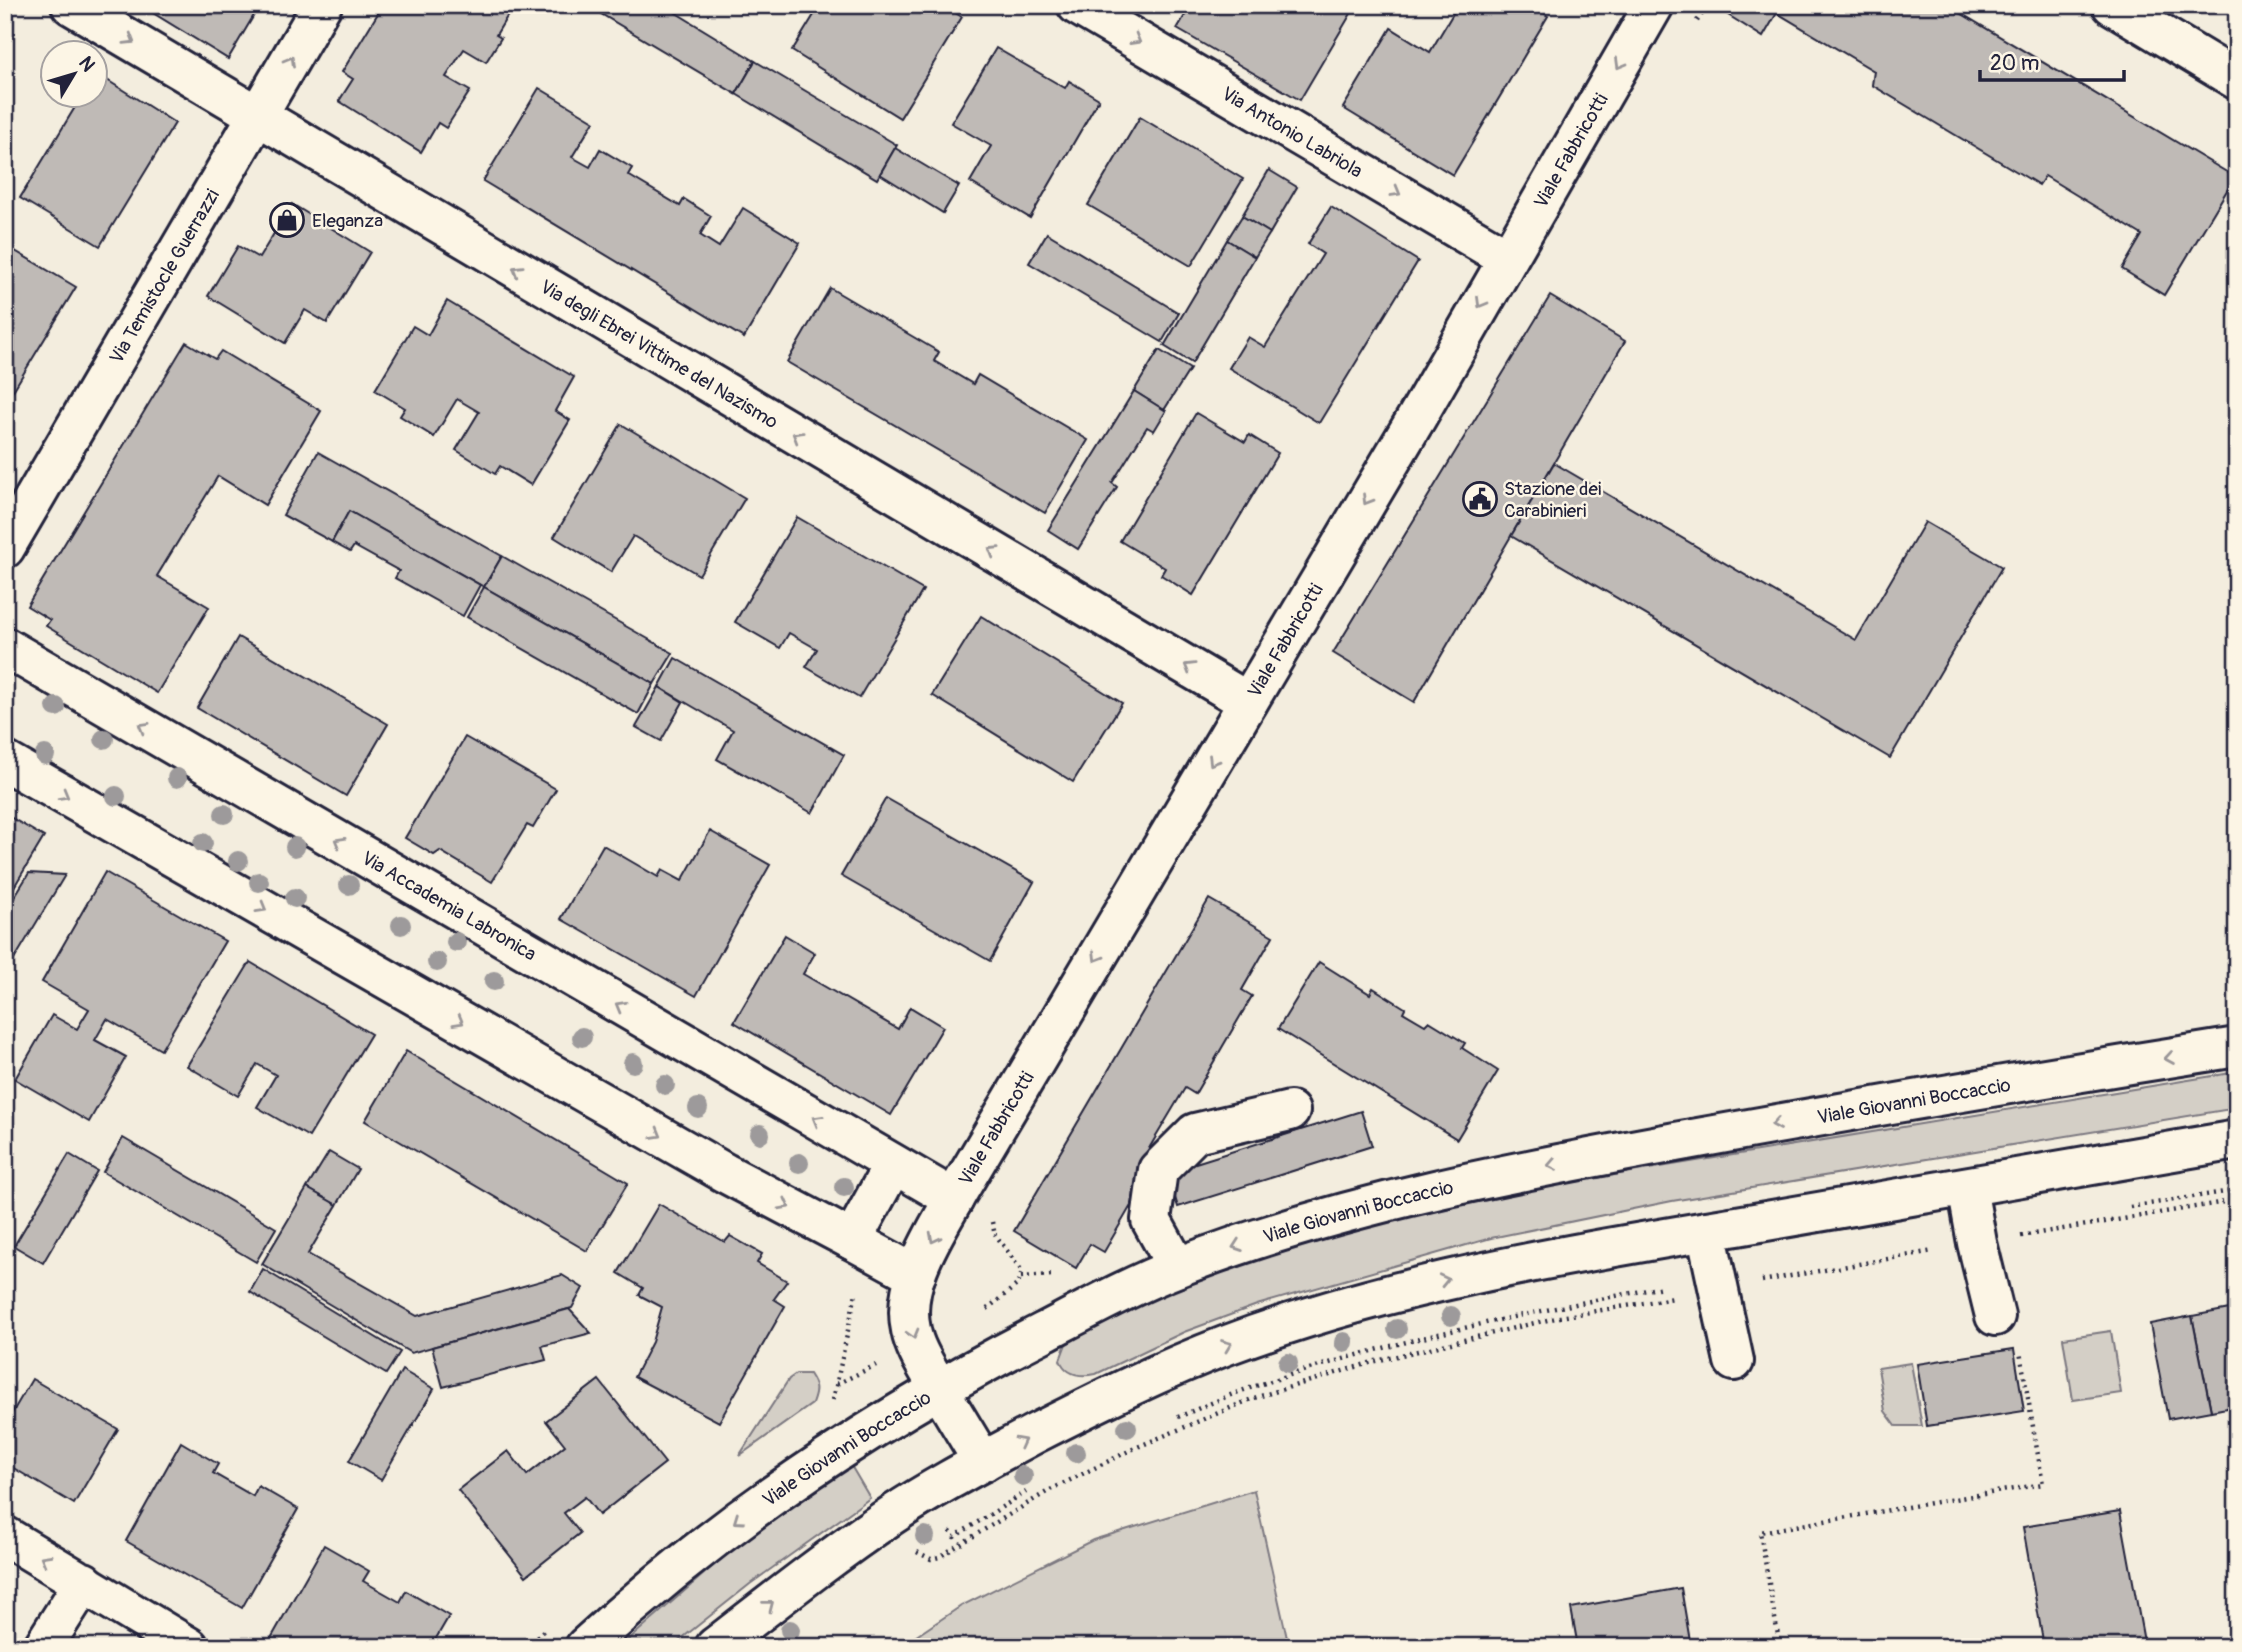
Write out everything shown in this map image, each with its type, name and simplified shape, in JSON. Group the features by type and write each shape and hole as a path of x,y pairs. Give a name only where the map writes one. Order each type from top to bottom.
{"street":[{"name":"Via degli Ebrei Vittime del Nazismo","path":"71,5 1248,702"},
{"name":"Via Temistocle Guerrazzi","path":"5,548 322,5"},
{"name":"Via Antonio Labriola","path":"1077,5 1507,258"},
{"name":"Viale Fabbricotti","path":"983,1462 939,1389 911,1333 911,1295 916,1275 957,1195 1416,417 1654,5"},
{"path":"2112,5 2161,18 2237,80"},
{"name":"Via Accademia Labronica","path":"5,647 893,1165 957,1195"},
{"path":"5,761 725,1173 916,1275"},
{"name":"Viale Giovanni Boccaccio","path":"585,1647 705,1544 850,1444 939,1389 1053,1327 1177,1267 1306,1223 1525,1170 1935,1095 2237,1047"},
{"path":"1177,1267 1151,1220 1158,1170 1195,1133 1290,1111"},
{"path":"715,1647 892,1515 983,1462 1079,1411 1167,1369 1313,1315 1476,1273 1591,1250 2237,1140"},
{"path":"852,1240 893,1165"},
{"path":"1967,1187 1977,1243 2006,1327"},
{"path":"1706,1231 1734,1360"},
{"path":"5,1536 189,1647"},
{"path":"43,1647 84,1582"}],"path":[{"path":"957,1195 1022,1271 1018,1284 979,1316"},
{"path":"2021,1236 2237,1200"},
{"path":"1755,1282 1941,1250"},
{"path":"829,1409 837,1384 859,1280"},
{"path":"1177,1418 1251,1387 1375,1350 1553,1308 1663,1287"},
{"path":"912,1548 923,1557 939,1557 1050,1490 1135,1448 1254,1398 1376,1361 1534,1323 1668,1299"},
{"path":"1780,1647 1760,1532 2043,1484 2006,1327"},
{"path":"837,1384 867,1369"},
{"path":"947,1527 954,1537 1033,1488"}],"shaded area":[{"path":"2237,1072 2237,1108 1672,1201 1491,1238 1257,1305 1184,1332 1096,1374 1075,1374 1066,1369 1060,1360 1066,1344 1137,1304 1238,1265 1397,1216 1492,1196 1666,1166"},
{"path":"2111,1331 2121,1393 2073,1400 2063,1338"},
{"path":"1911,1363 1922,1426 1896,1426 1885,1411 1878,1368"},
{"path":"796,1374 809,1374 812,1378 815,1396 812,1404 739,1456 789,1379"},
{"path":"850,1464 870,1498 750,1584 671,1647 620,1647 736,1546"},
{"path":"1254,1490 1289,1647 900,1647 961,1606 1093,1540"}],"building":[{"path":"140,5 260,5 228,59"},
{"path":"383,5 514,5 496,35 501,38 486,62 464,49 446,77 470,91 446,128 438,123 421,152 339,101 353,79 342,72"},
{"path":"586,5 663,5 755,61 736,94"},
{"path":"820,5 942,5 962,17 900,118 792,51"},
{"path":"1191,5 1356,5 1300,100 1177,29"},
{"path":"1458,5 1531,5 1548,16 1453,175 1343,108 1391,28 1430,52"},
{"path":"1733,5 1947,5 2235,177 2164,295 2122,269 2142,235 2045,176 2039,185 1872,85 1874,71 1777,13 1763,37 1728,15"},
{"path":"996,48 1065,88 1069,81 1099,99 1030,218 970,182 991,146 951,123"},
{"path":"755,61 897,145 877,179 736,94"},
{"path":"108,81 175,123 100,246 20,198 75,108 108,108"},
{"path":"539,88 594,121 572,157 590,167 600,149 632,168 628,175 680,206 684,199 711,216 700,235 719,247 743,208 800,243 744,338 483,181"},
{"path":"1140,117 1243,179 1191,266 1088,205"},
{"path":"895,148 959,186 943,213 880,174"},
{"path":"1269,170 1297,187 1270,233 1242,216"},
{"path":"292,204 370,252 327,323 305,310 285,343 208,296 238,246 259,258"},
{"path":"1331,207 1418,261 1319,423 1229,368 1248,337 1265,347 1323,254 1308,244"},
{"path":"1242,216 1270,233 1255,257 1227,240"},
{"path":"1047,233 1179,313 1162,342 1029,263"},
{"path":"1227,240 1255,257 1192,363 1164,346"},
{"path":"5,245 76,287 5,404"},
{"path":"830,288 939,352 934,361 973,384 978,375 1088,440 1045,513 787,362"},
{"name":"Stazione dei Carabinieri","path":"1550,296 1625,341 1414,702 1333,653"},
{"path":"447,301 574,377 555,411 570,420 531,485 500,466 495,474 456,450 479,412 457,399 434,437 400,416 405,408 375,390 413,326 428,335"},
{"path":"186,342 215,359 221,351 321,411 265,505 218,476 157,576 209,607 157,693 46,626 50,620 27,606"},
{"path":"1159,350 1190,369 1164,410 1134,391"},
{"path":"1134,391 1166,411 1154,431 1147,427 1112,483 1117,487 1078,549 1048,530"},
{"path":"1196,413 1245,442 1249,435 1278,453 1193,595 1161,575 1165,568 1120,541"},
{"path":"621,424 745,498 699,575 633,536 611,572 554,537"},
{"path":"318,452 502,556 484,587 349,511 332,542 283,515"},
{"path":"1554,463 1856,640 1925,522 2002,567 1890,758 1511,536"},
{"path":"349,511 480,585 463,616 395,578 399,571 354,546 350,552 332,542"},
{"path":"797,517 923,590 859,698 806,667 817,649 789,633 780,648 735,622"},
{"path":"502,556 673,653 654,684 484,587"},
{"path":"484,587 654,684 638,714 467,617"},
{"path":"981,616 1122,703 1073,782 932,695"},
{"path":"238,637 388,724 346,796 197,708"},
{"path":"675,658 844,755 812,813 717,759 733,730 659,687"},
{"path":"659,687 683,702 661,741 636,727"},
{"path":"465,737 556,789 533,828 527,825 492,882 440,851 434,855 405,838"},
{"path":"886,798 1034,882 990,961 841,876"},
{"path":"5,814 44,837 5,902"},
{"path":"710,831 770,865 696,996 561,919 603,845 658,877 662,870 682,881"},
{"path":"105,872 225,941 161,1050 107,1019 95,1040 126,1057 89,1122 15,1079 52,1015 77,1029 89,1009 42,982"},
{"path":"29,873 65,875 5,975 5,912"},
{"path":"1209,899 1273,936 1242,990 1252,996 1195,1094 1185,1088 1145,1155 1157,1161 1104,1252 1090,1244 1076,1268 1014,1231"},
{"path":"785,935 815,953 803,974 898,1029 910,1007 943,1027 891,1115 734,1022"},
{"path":"250,962 371,1034 309,1137 257,1107 276,1075 257,1064 238,1096 187,1066"},
{"path":"1319,962 1370,994 1373,988 1405,1008 1403,1012 1425,1025 1429,1021 1465,1043 1462,1048 1498,1071 1457,1139 1278,1029"},
{"path":"406,1051 628,1183 587,1251 365,1121"},
{"path":"1361,1111 1372,1146 1178,1207 1167,1172"},
{"path":"123,1138 276,1228 256,1262 103,1172"},
{"path":"329,1152 358,1169 337,1205 307,1188"},
{"path":"69,1154 97,1171 43,1263 14,1246"},
{"path":"307,1188 337,1205 308,1254 417,1316 562,1275 583,1288 572,1308 411,1353 262,1264"},
{"path":"659,1204 725,1242 730,1236 762,1254 757,1263 787,1281 774,1299 785,1306 719,1422 634,1377 652,1342 662,1307 639,1295 643,1288 618,1273"},
{"path":"263,1269 400,1352 386,1374 250,1292"},
{"path":"2235,1308 2237,1406 2211,1411 2192,1316"},
{"path":"569,1309 591,1333 542,1346 546,1360 443,1387 432,1347"},
{"path":"2192,1316 2211,1411 2168,1419 2150,1324"},
{"path":"2014,1349 2024,1411 1927,1426 1917,1364"},
{"path":"402,1370 434,1389 381,1480 349,1461"},
{"path":"32,1379 118,1429 74,1504 5,1463 5,1425"},
{"path":"599,1380 665,1463 599,1515 585,1497 564,1513 580,1533 526,1576 458,1490 508,1451 527,1475 565,1445 546,1421"},
{"path":"181,1442 218,1464 213,1473 253,1496 258,1486 298,1509 242,1608 126,1541"},
{"path":"2120,1511 2145,1647 2044,1647 2023,1527"},
{"path":"324,1545 369,1571 363,1581 400,1602 406,1591 449,1616 431,1647 277,1647 269,1642"},
{"path":"1681,1588 1691,1647 1578,1647 1571,1608"}],"place":[{"name":"Eleganza","path":"287,220"},
{"name":"Stazione dei Carabinieri","path":"1480,499"}]}
